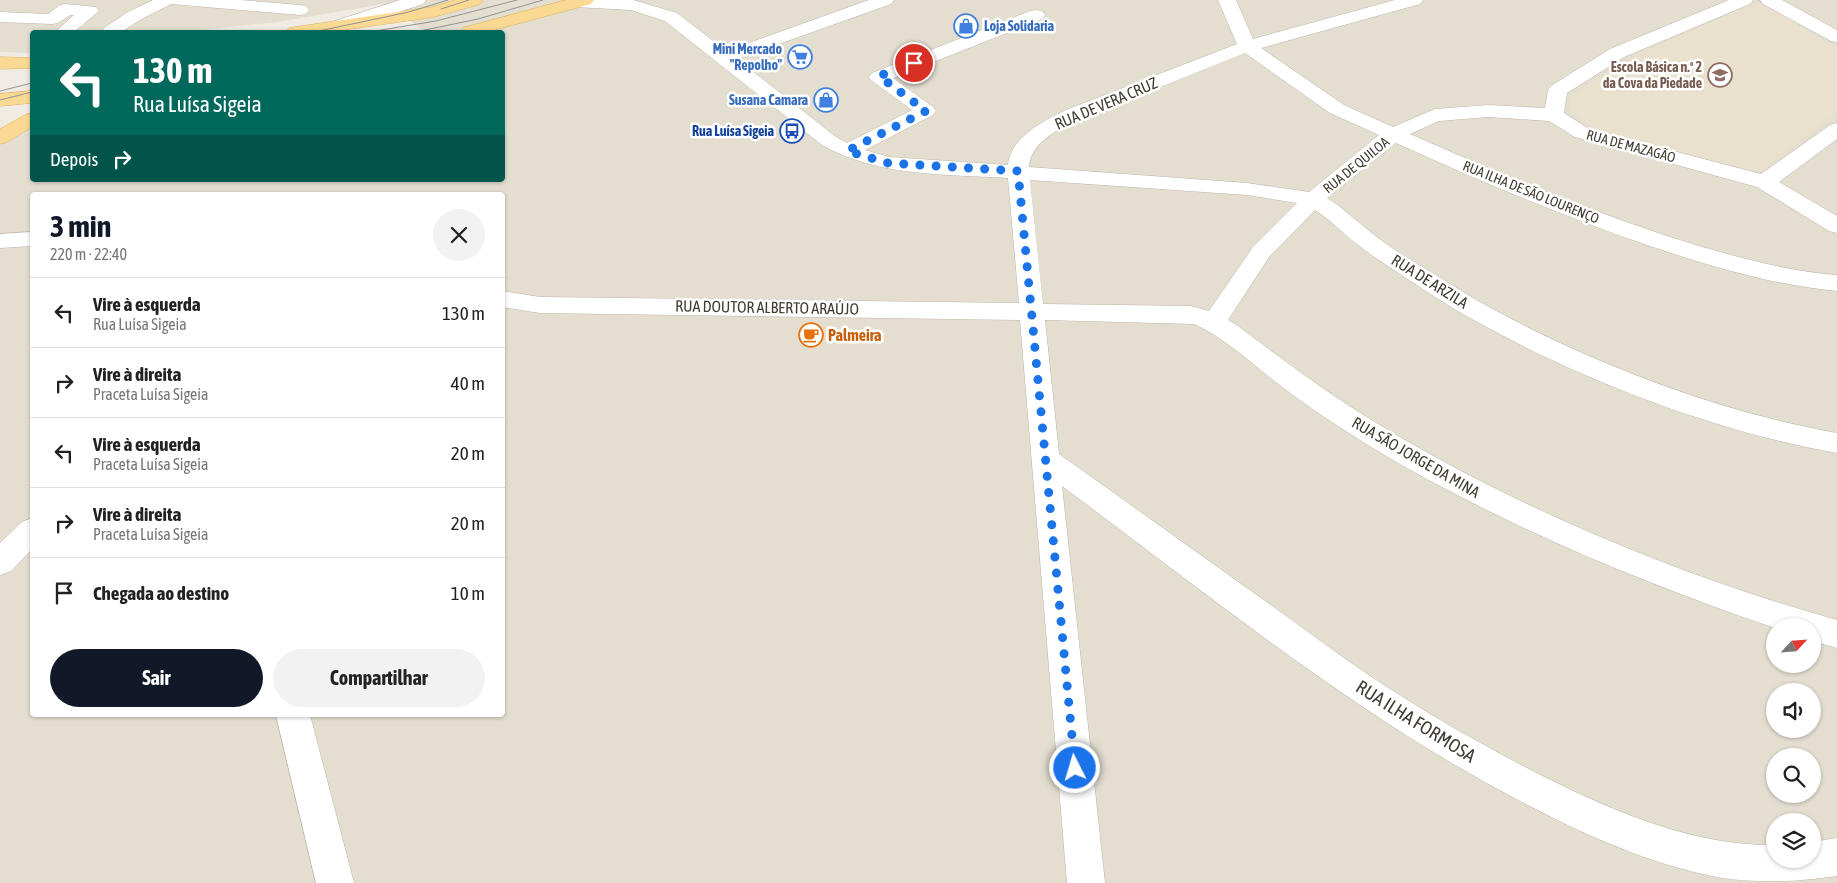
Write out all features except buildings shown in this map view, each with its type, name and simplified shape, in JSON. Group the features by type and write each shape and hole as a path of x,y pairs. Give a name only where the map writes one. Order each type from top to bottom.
{"main road":[{"path":"310,30 434,12 474,0"},
{"path":"477,30 580,1"},
{"path":"0,63 30,61"},
{"path":"0,123 2,116 0,100 30,97"},
{"path":"0,138 30,120"}],"street":[{"path":"113,30 134,16 166,0"},
{"path":"175,0 301,5 296,30"},
{"path":"338,26 417,0"},
{"path":"664,0 671,17"},
{"path":"723,58 885,0"},
{"path":"1227,0 1247,46"},
{"name":"RUA DE VERA CRUZ","path":"1086,883 1018,171 1019,158 1034,138 1051,125 1073,114 1247,46 1414,0"},
{"path":"1554,116 1558,90 1617,53 1744,0"},
{"path":"1769,0 1837,37"},
{"path":"580,1 632,5 671,17 829,141 847,151 888,163 1018,171"},
{"path":"0,17 52,20 66,9 90,12 67,30"},
{"path":"847,151 926,111 879,76 1036,15"},
{"name":"RUA ILHA DE SÃO LOURENÇO","path":"1247,46 1337,109 1507,185 1617,227 1722,262 1805,280 1837,283"},
{"name":"RUA DE QUILOA","path":"1214,322 1261,252 1313,199 1394,134 1436,115 1488,111 1554,116"},
{"name":"RUA DE MAZAGÃO","path":"1554,116 1582,133 1765,182 1837,226"},
{"path":"1765,182 1837,129"},
{"name":"RUA DE ARZILA","path":"1018,171 1247,188 1313,199 1334,212 1362,237 1412,271 1491,319 1584,364 1706,411 1814,439 1837,443"},
{"path":"0,240 30,238"},
{"name":"RUA DOUTOR ALBERTO ARAÚJO","path":"505,299 540,305 1031,311"},
{"name":"RUA SÃO JORGE DA MINA","path":"1031,311 1178,312 1197,315 1214,322 1320,400 1375,436 1502,505 1573,539 1650,571 1785,618"},
{"name":"RUA ILHA FORMOSA","path":"1046,459 1359,687 1433,735 1519,783 1595,821 1653,842 1712,857 1767,864 1819,861 1837,857"},
{"path":"0,562 30,532"},
{"path":"1821,630 1837,634"},
{"path":"293,717 334,883"}],"shaded area":[{"path":"0,0 1837,0 1837,883 0,883 0,143 30,126 30,182 505,182 505,30 423,30 389,3 278,22 203,30 30,30 30,53 0,52"},
{"name":"Escola Básica n.º 2 da Cova da Piedade","path":"1757,2 1837,47 1837,113 1765,169 1747,171 1593,128 1571,113 1570,96 1638,54"}],"tram line":[{"path":"324,30 409,12 448,0"},
{"path":"441,9 469,0"},
{"path":"381,30 436,21 517,0"},
{"path":"425,30 478,19 543,0"},
{"path":"0,91 30,84"},
{"path":"0,100 30,92"}],"place":[{"name":"Loja Solidaria","path":"966,26"},
{"name":"Mini Mercado \"Repolho\"","path":"800,57"},
{"name":"Escola Básica n.º 2 da Cova da Piedade","path":"1720,75"},
{"name":"Susana Camara","path":"826,100"},
{"name":"Rua Luísa Sigeia","path":"792,131"},
{"name":"Palmeira","path":"811,335"}],"route":[{"path":"914,63 879,76 926,111 847,151 888,163 1018,171 1075,768"}]}
